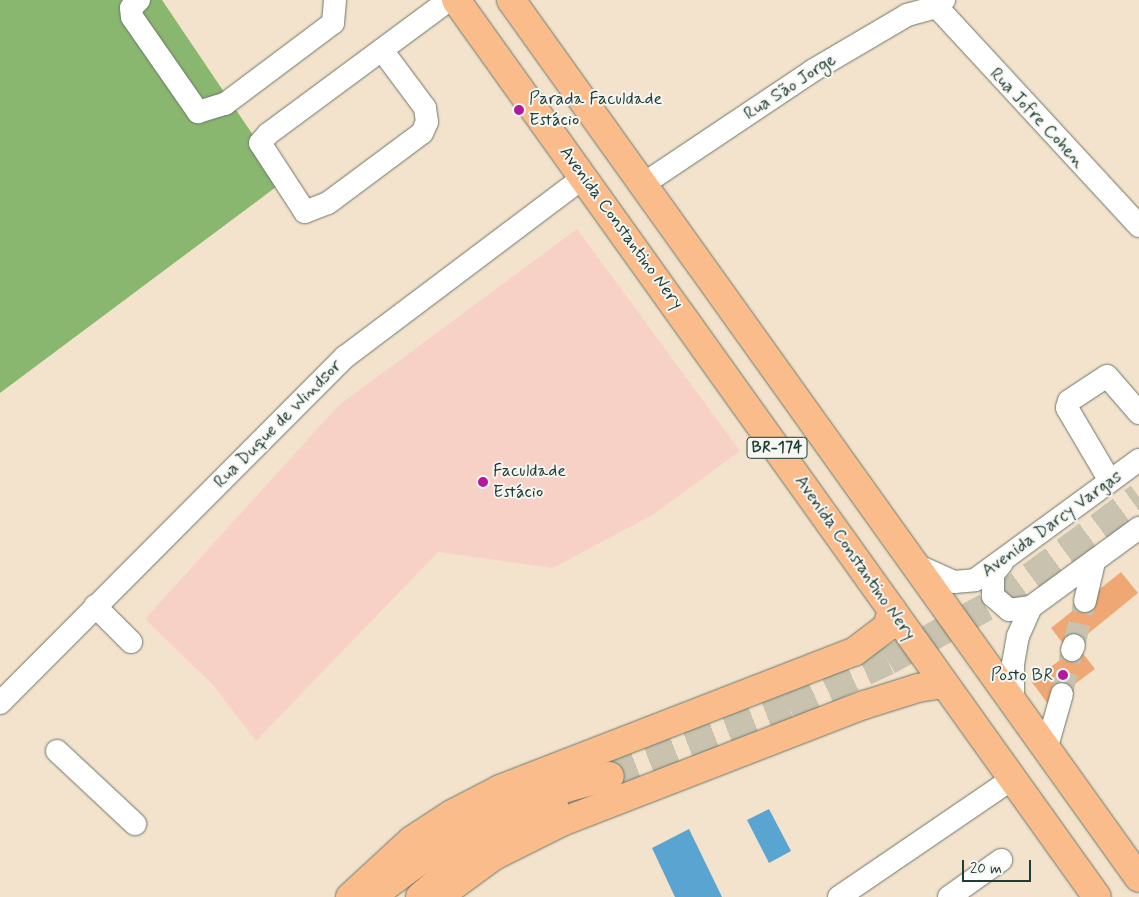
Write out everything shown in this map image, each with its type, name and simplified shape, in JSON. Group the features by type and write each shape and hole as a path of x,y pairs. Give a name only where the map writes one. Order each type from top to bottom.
{"main road":[{"name":"Avenida Constantino Nery","path":"456,0 1097,897"},
{"name":"BR-174","path":"511,0 908,560 1046,750 1136,867"},
{"path":"350,897 412,840 452,814 500,789 854,652 887,626 892,610"},
{"path":"438,897 494,856 562,822 864,705 918,688 944,684"},
{"path":"371,897 461,830 548,792 610,776 469,855 420,897"}],"street":[{"path":"139,0 131,8 132,17 198,112 225,104 333,23 335,0"},
{"path":"382,50 425,108 428,122 422,133 328,203 305,212 260,143 382,50 450,0"},
{"name":"Rua São Jorge","path":"642,185 812,71 900,8 941,3"},
{"name":"Rua Jofre Cohen","path":"941,3 1139,226"},
{"name":"Rua Duque de Windsor","path":"0,703 345,357 584,177"},
{"path":"1110,481 1067,408 1068,401 1106,376 1139,413"},
{"name":"Avenida Darcy Vargas","path":"908,560 954,582 975,580 1002,563 1139,460"},
{"path":"1002,563 992,574 993,596 1009,610 1031,607 1139,528"},
{"path":"1085,601 1094,562"},
{"path":"95,606 131,642"},
{"path":"1013,705 1014,655 1031,607"},
{"path":"1046,750 1062,694"},
{"path":"57,751 135,824"},
{"path":"839,897 1012,779"},
{"path":"949,897 1001,860"}],"shaded area":[{"name":"Faculdade Estácio","path":"577,229 740,451 654,514 553,568 438,552 256,741 213,685 145,619 338,406"}],"green space":[{"path":"0,0 162,0 284,181 0,393"}],"water":[{"path":"769,809 791,851 769,863 747,820"},
{"path":"689,829 722,897 675,897 652,848"}],"building":[{"name":"Posto BR","path":"1121,572 1138,593 1068,650 1051,628"},
{"name":"Posto BR","path":"1078,647 1095,669 1048,704 1031,681"}],"tunnel":[{"path":"610,776 789,707 888,661 997,601 1139,497"},
{"path":"1074,645 1085,601"},
{"path":"1062,694 1072,650"}],"place":[{"name":"Parada Faculdade Estácio","path":"519,110"},
{"name":"Faculdade Estácio","path":"483,482"},
{"name":"Posto BR","path":"1063,675"}]}
